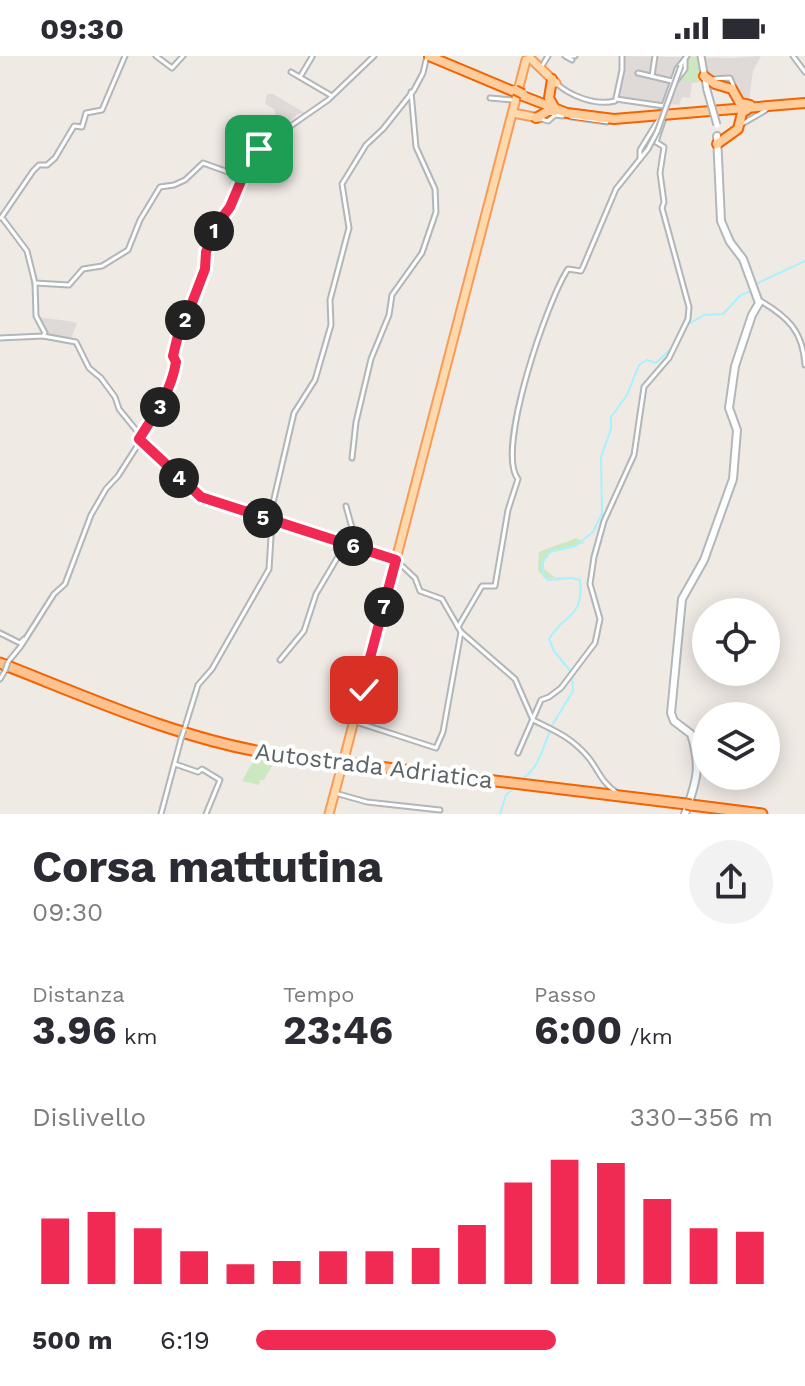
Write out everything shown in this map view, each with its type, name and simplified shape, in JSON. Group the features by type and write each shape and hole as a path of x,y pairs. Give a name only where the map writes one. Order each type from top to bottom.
{"highway":[{"path":"430,56 543,106 541,117"},
{"path":"709,84 732,89 746,105 759,106"},
{"path":"522,96 543,99 554,85"},
{"path":"554,85 549,102 555,107"},
{"path":"522,96 591,116 614,117 805,102"},
{"path":"522,96 567,113"},
{"path":"541,117 550,111 614,119 722,109 734,106 737,98"},
{"path":"719,137 742,120 746,110 759,106"},
{"path":"722,109 733,111 742,120"},
{"name":"Autostrada Adriatica","path":"3,665 157,726 232,747 745,814"},
{"name":"Autostrada Adriatica","path":"687,807 762,814"}],"main road":[{"path":"529,60 554,85"},
{"path":"329,814 529,60"},
{"path":"516,112 541,117"},
{"path":"692,738 674,721 671,713 682,599 704,560 733,479 737,430 729,408 735,366 759,300 743,259 730,242 721,221 719,137"}],"street":[{"path":"43,336 43,326 36,316 35,283 27,251 1,217 33,171 55,158 75,124 82,127 86,113 102,110 125,56"},
{"path":"156,56 172,68 183,56"},
{"path":"0,679 3,665 54,594 65,584 91,515 157,415 176,362 173,356 175,342 205,269 207,248 251,160 262,146 332,96 374,56"},
{"path":"161,814 201,679 212,669 269,569 271,521 294,413 315,380 331,325 333,310 330,300 349,228 342,184 366,145 383,129 411,92 430,56"},
{"path":"529,60 548,56"},
{"path":"616,98 622,56"},
{"path":"652,76 655,56"},
{"path":"701,56 719,137"},
{"path":"793,56 805,72"},
{"path":"300,77 312,57"},
{"path":"554,85 574,96 605,102 616,98 664,106 672,81 686,57"},
{"path":"458,627 482,586 495,586 508,510 518,479 512,464 517,415 526,369 538,345 549,307 568,269 581,271 616,189 648,149 686,57"},
{"path":"702,65 708,77 732,80 744,103 805,102"},
{"path":"638,73 676,81 683,67"},
{"path":"291,72 332,96"},
{"path":"352,458 356,422 371,359 389,315 392,295 422,253 436,212 435,189 416,147 411,92"},
{"path":"490,98 522,96"},
{"path":"742,120 765,110 805,102"},
{"path":"541,117 558,114 602,122 714,114 719,137"},
{"path":"640,157 640,150 661,119"},
{"path":"518,753 541,700 561,688 595,643 600,619 590,584 604,521 634,455 644,387 669,358 690,313 662,208 660,173 664,147 656,140 661,119"},
{"path":"35,283 69,285 83,269 102,266 125,253 160,187 185,180 203,163 243,177"},
{"path":"759,300 778,312 801,337 805,365"},
{"path":"0,338 43,336 76,342 89,368 115,397 122,414 140,438 201,497 396,560 415,578 420,591 442,599 461,632 515,679 533,720 557,730 576,746 614,792 684,801 693,790"},
{"path":"280,660 304,631 314,597 346,543 352,528 346,506"},
{"path":"0,633 20,643 33,627"},
{"path":"356,722 436,748 443,732 461,632"},
{"path":"362,688 347,761 366,763"},
{"path":"175,764 198,772 202,769 220,780 206,814"},
{"path":"335,793 367,802 440,810"}],"shaded area":[{"path":"620,56 761,56 753,71 749,100 740,98 731,82 727,83 725,79 692,83 690,98 682,97 679,105 669,104 668,108 614,97"},
{"path":"267,94 273,94 305,113 298,114 282,128 275,123 269,126 276,115 274,109 265,104"},
{"path":"38,317 77,323 71,339 46,335"}],"green space":[{"path":"700,56 702,82 677,81 686,69 688,57"},
{"path":"576,538 585,543 551,551 544,562 544,569 554,577 582,579 544,578 538,570 539,552"},
{"path":"256,756 276,759 259,785 242,781"}],"waterway":[{"path":"756,287 756,284 805,261"},
{"path":"687,325 704,315 723,314 741,295 751,291"},
{"path":"571,672 554,651 549,639 576,609 580,580 548,580 544,576 542,563 550,552 575,546 593,532 602,513 601,457 611,429 611,417 627,395 639,365 647,360 656,363 673,347"},
{"path":"551,727 573,691 572,675"},
{"path":"521,780 536,764 551,729"},
{"path":"500,814 506,795 513,789"}],"route":[{"path":"259,149 247,167 227,213 216,226 207,248 205,269 175,342 175,371 157,415 139,439 201,497 396,560 362,688 364,690"}]}
